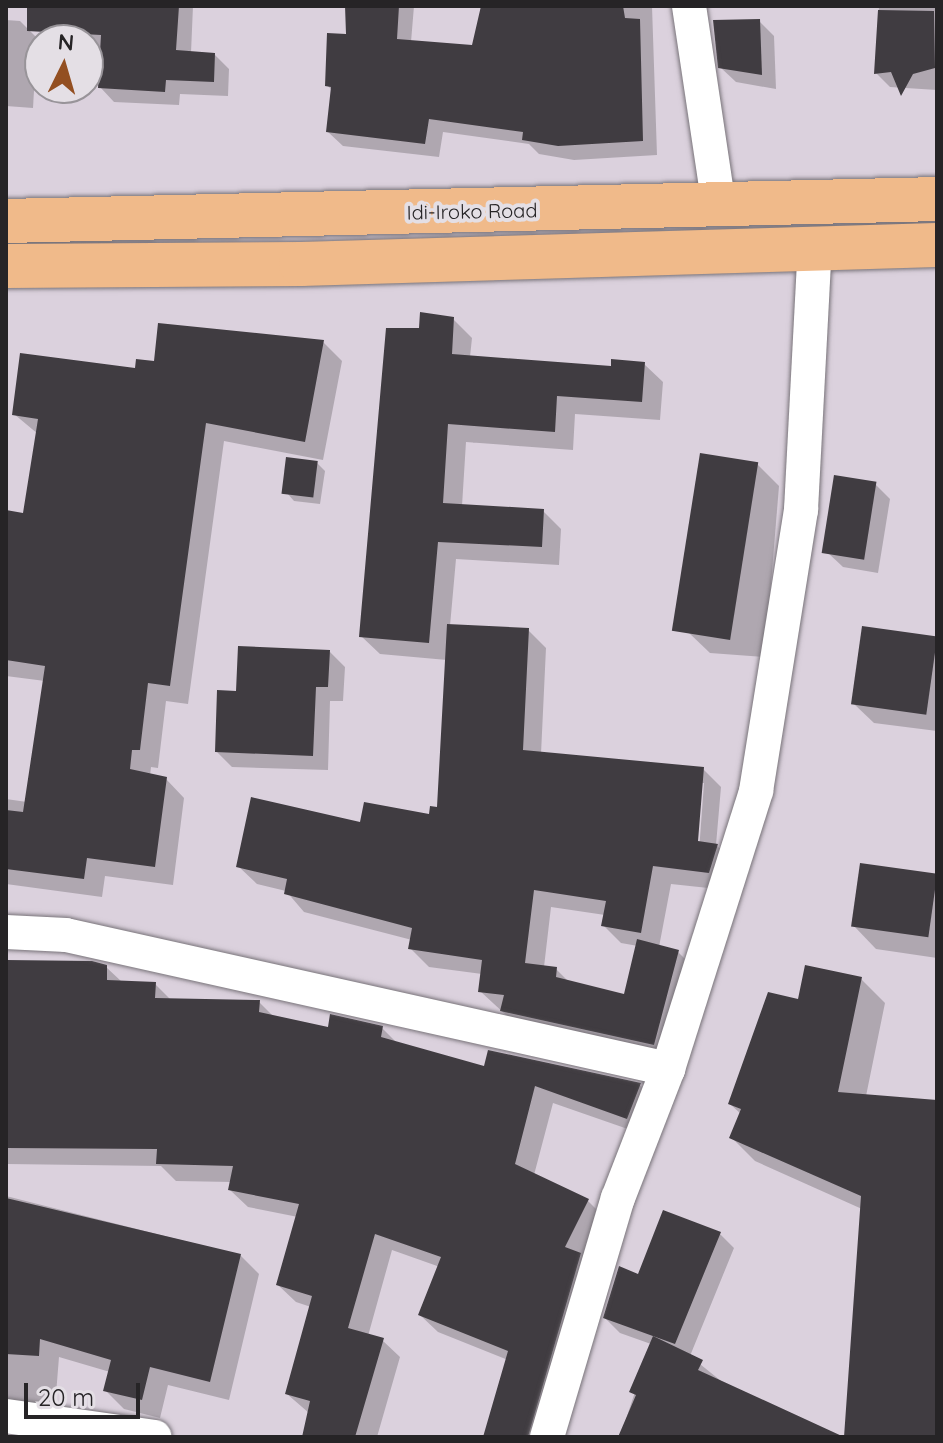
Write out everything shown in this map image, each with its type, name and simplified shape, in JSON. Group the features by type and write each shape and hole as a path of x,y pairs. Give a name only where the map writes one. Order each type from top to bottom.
{"highway":[{"name":"Idi-Iroko Road","path":"6,221 937,199"},
{"path":"6,266 301,264 815,245 937,245"}],"street":[{"path":"689,6 719,206"},
{"path":"547,1437 618,1198 668,1069 756,791 801,510 815,245"},
{"path":"6,932 66,935 668,1069"},
{"path":"6,1416 155,1437"}],"shaded area":[{"path":"937,6 937,1437 6,1437 6,7"}],"building":[{"path":"27,6 179,6 176,50 215,53 214,82 166,80 165,92 104,88 104,24 27,24"},
{"path":"345,6 399,6 397,39 472,45 481,6 623,6 625,18 640,19 643,141 558,146 522,140 523,132 429,119 425,144 326,132 331,87 325,86 327,33 346,34"},
{"path":"878,10 934,11 935,68 913,74 901,96 891,72 874,74"},
{"path":"760,19 762,75 718,68 713,20"},
{"path":"420,312 454,317 452,354 611,366 611,359 645,362 642,402 557,396 555,432 448,424 443,503 544,509 542,547 438,542 429,643 359,637 386,328 419,328"},
{"path":"158,323 324,340 305,442 206,423 170,686 148,683 140,750 132,750 130,769 167,777 155,867 87,858 84,879 6,869 6,810 23,812 45,666 6,660 6,510 23,513 38,419 12,415 20,353 135,368 136,359 154,361"},
{"path":"700,453 758,462 730,640 672,631"},
{"path":"286,457 318,461 313,498 281,494"},
{"path":"834,475 876,482 864,560 822,553"},
{"path":"447,624 529,628 523,750 704,767 698,841 718,844 709,873 653,866 641,933 601,926 606,901 534,890 525,963 557,967 556,977 624,994 637,939 679,950 654,1045 500,1011 504,995 478,992 482,960 408,949 412,928 284,894 287,879 236,867 251,797 360,822 364,802 429,814 430,806 437,807"},
{"path":"862,626 937,637 926,715 851,704"},
{"path":"238,646 330,650 328,687 316,687 313,756 215,752 217,690 236,691"},
{"path":"860,863 937,874 928,937 851,926"},
{"path":"6,960 92,961 107,965 107,980 156,982 155,998 260,1000 259,1012 328,1027 330,1014 383,1026 381,1037 484,1066 488,1050 641,1083 627,1119 535,1086 515,1164 589,1199 565,1247 581,1253 528,1437 483,1437 508,1351 418,1315 441,1257 375,1234 348,1328 384,1338 355,1437 302,1437 310,1401 285,1394 312,1296 276,1285 299,1204 228,1190 233,1166 156,1164 157,1149 6,1148"},
{"path":"805,965 862,977 838,1092 937,1100 937,1437 844,1437 861,1196 729,1138 741,1109 728,1104 768,992 798,999"},
{"path":"6,1198 241,1254 210,1382 150,1367 142,1400 103,1391 111,1360 40,1339 39,1356 6,1354"},
{"path":"663,1210 721,1232 675,1344 603,1318 619,1266 638,1274"},
{"path":"653,1336 703,1360 698,1370 844,1437 618,1437 636,1395 629,1392"}]}
